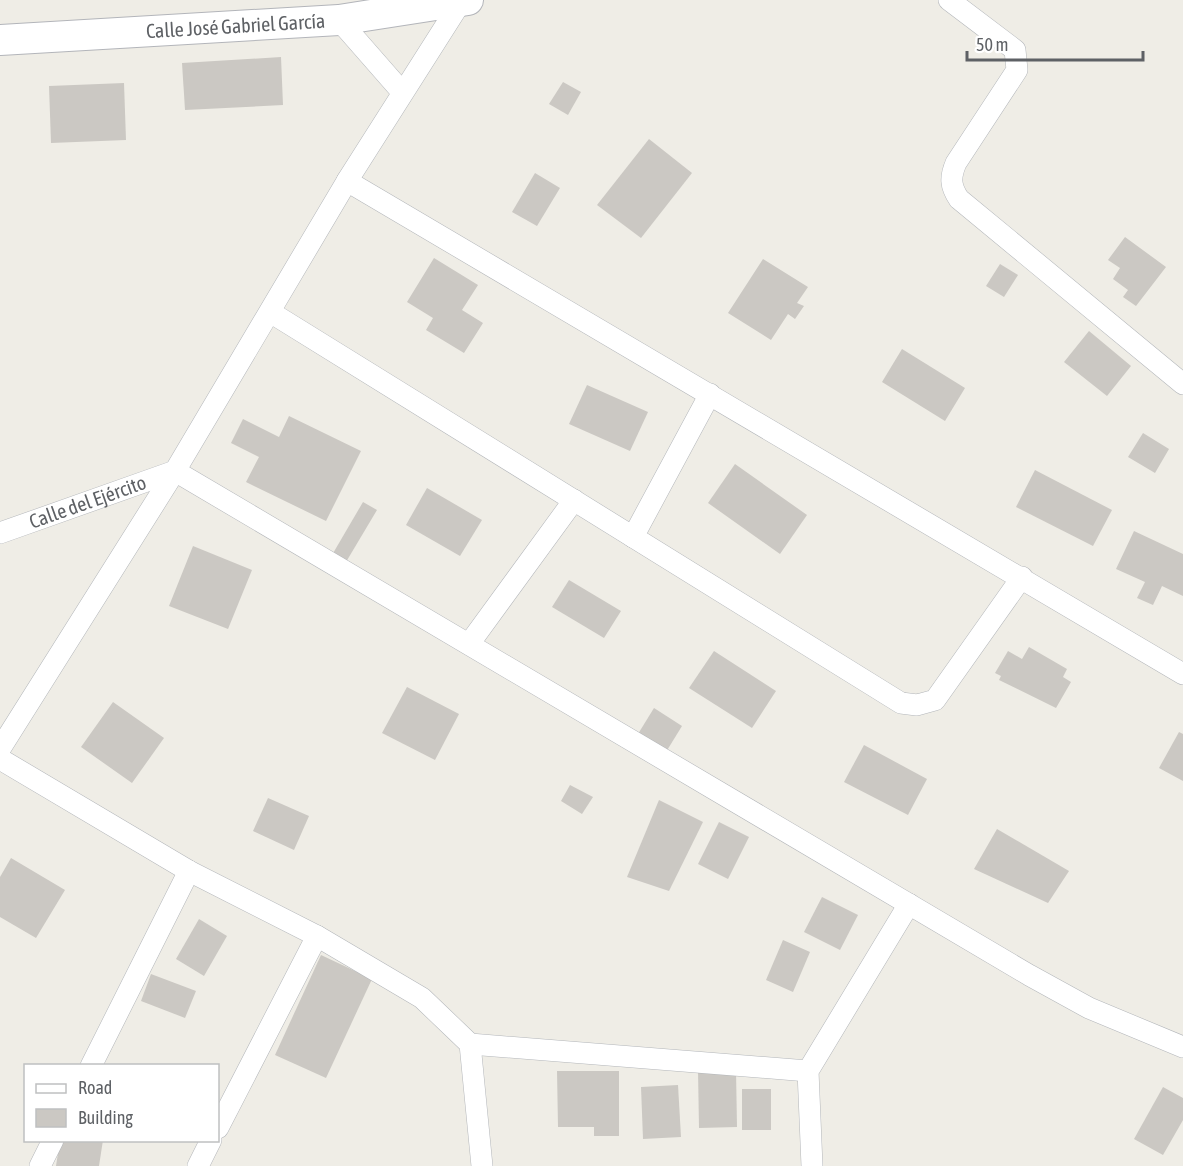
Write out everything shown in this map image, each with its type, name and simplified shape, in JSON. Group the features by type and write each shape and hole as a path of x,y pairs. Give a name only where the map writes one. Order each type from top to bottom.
{"street":[{"path":"0,749 175,471 347,181 462,0"},
{"name":"Calle José Gabriel García","path":"0,40 339,20 468,0"},
{"path":"949,0 1015,50 1017,61 1017,70 956,163 951,175 952,188 959,199 1183,384"},
{"path":"339,20 402,92"},
{"path":"347,181 1183,674"},
{"path":"270,312 901,703 916,705 935,700 1022,577"},
{"path":"633,537 710,394"},
{"path":"175,471 1089,1008 1183,1047"},
{"name":"Calle del Ejército","path":"0,533 175,471"},
{"path":"469,644 574,500"},
{"path":"0,759 189,871 317,936 422,998 470,1044 808,1071"},
{"path":"92,1064 189,871"},
{"path":"812,1166 808,1071 909,904"},
{"path":"219,1126 317,936"},
{"path":"470,1044 482,1166"},
{"path":"40,1166 52,1142"},
{"path":"198,1166 210,1142"}],"building":[{"path":"281,57 283,105 185,110 182,63"},
{"path":"563,82 581,92 568,115 549,104"},
{"path":"124,83 126,140 51,143 49,86"},
{"path":"649,139 692,173 641,238 597,205"},
{"path":"535,173 560,188 537,226 512,212"},
{"path":"1125,237 1166,267 1136,306 1123,297 1128,290 1113,279 1120,268 1108,260"},
{"path":"434,258 478,285 462,310 483,323 464,353 426,330 433,318 407,302"},
{"path":"763,259 808,287 797,303 804,306 795,319 788,314 771,340 728,313"},
{"path":"1000,264 1018,275 1004,297 986,286"},
{"path":"1089,331 1131,366 1107,396 1064,362"},
{"path":"902,349 965,388 945,421 882,382"},
{"path":"587,385 648,412 630,451 569,424"},
{"path":"289,416 361,451 326,521 246,482 259,457 231,443 243,419 279,437"},
{"path":"1143,433 1169,449 1155,473 1128,457"},
{"path":"735,464 807,515 780,554 708,503"},
{"path":"1035,470 1112,510 1093,546 1016,507"},
{"path":"427,488 482,520 460,556 406,525"},
{"path":"363,502 377,510 346,562 332,555"},
{"path":"1134,531 1183,554 1183,596 1162,586 1153,605 1137,598 1145,582 1116,569"},
{"path":"193,546 252,570 228,629 169,606"},
{"path":"569,580 621,611 604,638 552,607"},
{"path":"1029,647 1067,669 1063,677 1071,682 1056,708 999,680 1001,676 995,673 1008,651 1022,659"},
{"path":"714,651 776,691 752,728 689,688"},
{"path":"407,687 459,714 435,760 382,733"},
{"path":"113,702 164,738 132,783 81,747"},
{"path":"654,708 682,726 666,752 638,734"},
{"path":"1179,732 1183,734 1183,781 1159,768"},
{"path":"864,745 927,779 908,815 844,782"},
{"path":"570,785 593,797 582,814 561,801"},
{"path":"268,798 309,816 294,850 253,831"},
{"path":"659,800 703,822 669,891 627,877"},
{"path":"719,822 749,837 728,879 698,864"},
{"path":"997,829 1069,871 1048,903 974,869"},
{"path":"11,858 65,890 36,938 0,917 0,877"},
{"path":"822,897 858,915 840,950 804,932"},
{"path":"199,919 227,936 204,976 176,959"},
{"path":"783,940 810,952 793,992 766,980"},
{"path":"321,955 372,979 326,1078 275,1055"},
{"path":"151,974 196,991 185,1018 141,1001"},
{"path":"698,1070 736,1070 737,1127 699,1128"},
{"path":"557,1071 619,1071 619,1136 594,1136 594,1127 558,1127"},
{"path":"678,1085 681,1137 643,1139 641,1087"},
{"path":"1163,1087 1183,1098 1183,1120 1163,1155 1134,1139"},
{"path":"742,1089 771,1089 771,1130 742,1130"},
{"path":"60,1142 103,1142 99,1166 56,1166"}]}
